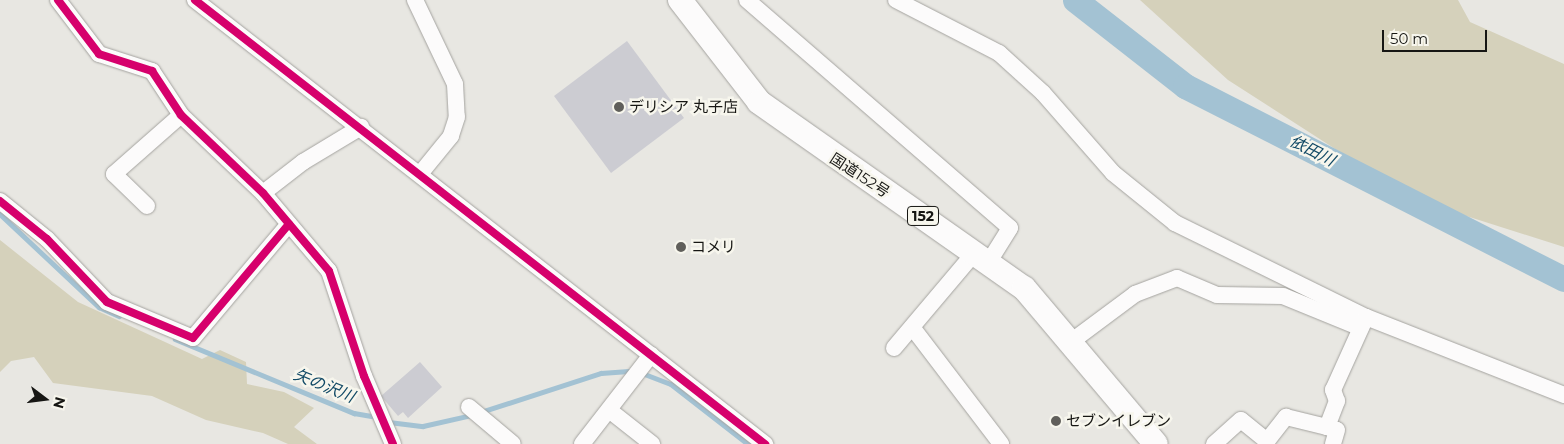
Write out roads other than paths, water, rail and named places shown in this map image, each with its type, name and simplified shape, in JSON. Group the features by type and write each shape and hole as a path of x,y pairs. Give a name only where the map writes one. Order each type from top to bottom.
{"highway":[{"name":"国道152号","path":"680,0 759,102 811,143 983,256 1024,288 1068,344 1154,443"}],"street":[{"path":"58,0 99,54 152,71 181,115 263,193 329,270 377,409 393,444"},
{"path":"196,0 765,444"},
{"path":"415,0 455,84 457,117 452,136 420,174"},
{"path":"747,0 1010,228 912,327 894,348"},
{"path":"896,0 999,53 1042,93 1113,173 1175,223 1363,323"},
{"path":"147,206 114,174 181,115"},
{"path":"263,193 303,162 361,127"},
{"path":"0,201 47,239 107,302 193,338 289,224"},
{"path":"1068,344 1136,294 1177,278 1217,294 1283,296 1564,395"},
{"path":"1327,427 1337,401 1333,390 1363,323"},
{"path":"912,327 1001,444"},
{"path":"582,444 651,355"},
{"path":"609,410 652,444"},
{"path":"473,411 513,444"},
{"path":"1214,444 1241,420 1269,442 1286,417 1337,430 1333,444"}],"waterway":[{"name":"依田川","path":"1075,0 1185,86 1564,279"},
{"name":"矢の沢川","path":"0,214 99,307 119,316"},
{"name":"矢の沢川","path":"175,339 354,413 377,417"},
{"name":"矢の沢川","path":"481,412 601,373 632,371"},
{"name":"矢の沢川","path":"642,373 671,384 748,444"},
{"name":"矢の沢川","path":"389,422 423,426 472,415"}],"place":[{"name":"デリシア 丸子店","path":"619,107"},
{"name":"コメリ","path":"681,247"},
{"name":"セブンイレブン","path":"1056,421"}]}
